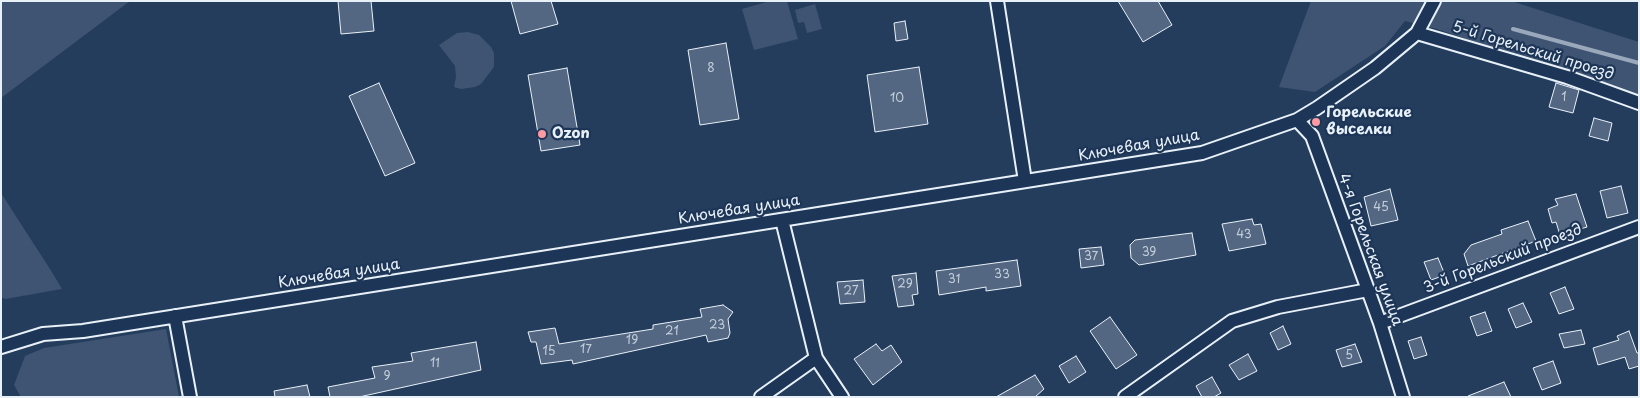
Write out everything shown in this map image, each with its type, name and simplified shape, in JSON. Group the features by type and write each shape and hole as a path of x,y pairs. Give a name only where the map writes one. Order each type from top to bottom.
{"street":[{"path":"998,1 1025,181"},
{"name":"Ключевая улица","path":"1,347 42,334 83,331 1202,153 1296,120 1375,68 1417,32 1434,1"},
{"name":"5-й Горельский проезд","path":"1417,32 1567,77 1639,103"},
{"name":"4-я Горельская улица","path":"1296,120 1312,136 1380,323 1403,397"},
{"path":"782,220 816,358 842,397"},
{"name":"3-й Горельский проезд","path":"1380,323 1639,227"},
{"path":"1125,397 1232,321 1278,307 1368,290"},
{"path":"175,316 190,397"},
{"path":"761,397 816,358"}],"shaded area":[{"path":"1,1 130,1 1,98"},
{"path":"770,1 787,1 798,39 754,50 742,9"},
{"path":"1311,1 1511,1 1639,42 1639,98 1437,29 1405,21 1385,46 1315,92 1279,87"},
{"path":"815,4 822,29 807,33 804,22 798,23 795,10"},
{"path":"468,32 479,35 491,47 494,53 494,67 481,84 461,89 454,87 456,77 455,66 439,45 457,33"},
{"path":"1,193 62,289 5,299 1,297"},
{"path":"166,329 179,397 21,397 14,385 25,356 44,348"}],"building":[{"path":"338,1 371,1 374,31 341,34"},
{"path":"511,1 551,1 558,24 520,34"},
{"path":"1118,1 1158,1 1172,25 1143,42"},
{"path":"905,21 908,39 896,41 894,23"},
{"path":"726,43 739,119 700,125 688,50"},
{"path":"919,67 928,124 875,132 867,75"},
{"path":"567,68 580,145 541,151 528,75"},
{"path":"379,83 415,163 385,176 349,96"},
{"path":"1556,83 1579,90 1573,113 1549,107"},
{"path":"1594,118 1612,123 1608,141 1589,136"},
{"path":"1621,186 1628,213 1607,218 1600,191"},
{"path":"1390,189 1398,220 1371,226 1364,197"},
{"path":"1576,194 1587,227 1560,235 1556,222 1552,223 1548,209 1558,205 1555,199"},
{"path":"1252,219 1254,225 1261,224 1266,244 1229,251 1222,224"},
{"path":"1528,221 1536,241 1468,266 1464,254 1471,245 1502,234 1501,230"},
{"path":"1192,233 1196,255 1139,265 1131,258 1130,245 1135,240"},
{"path":"1101,247 1104,265 1081,268 1079,249"},
{"path":"1438,258 1445,275 1431,280 1424,262"},
{"path":"1017,260 1021,286 986,291 986,287 939,295 936,271"},
{"path":"916,273 918,294 912,295 914,305 898,307 892,276"},
{"path":"863,280 865,302 840,304 837,282"},
{"path":"1565,287 1574,309 1559,314 1550,293"},
{"path":"1523,303 1532,322 1516,328 1508,309"},
{"path":"723,305 733,312 728,319 730,333 728,338 708,342 706,335 573,364 572,360 541,364 536,342 531,342 528,332 555,328 559,344 653,329 653,325 702,317 700,309"},
{"path":"1485,312 1492,331 1477,336 1470,317"},
{"path":"1110,317 1137,355 1116,369 1090,331"},
{"path":"1283,326 1291,344 1278,350 1270,333"},
{"path":"1581,330 1585,344 1564,348 1559,334"},
{"path":"1629,331 1637,353 1639,353 1639,366 1629,369 1625,357 1598,365 1593,348 1619,340 1617,336"},
{"path":"1421,337 1427,355 1414,359 1408,341"},
{"path":"476,342 481,370 359,397 330,397 328,387 375,378 372,367 413,361 411,353"},
{"path":"876,344 882,351 891,345 902,362 873,385 854,359"},
{"path":"1355,344 1362,362 1342,367 1336,350"},
{"path":"1248,354 1257,371 1239,380 1229,365"},
{"path":"1076,356 1086,372 1069,383 1059,366"},
{"path":"1553,361 1561,383 1542,390 1533,368"},
{"path":"1035,375 1044,389 1035,397 996,397"},
{"path":"1212,377 1221,393 1214,397 1202,397 1196,386"},
{"path":"1504,382 1511,397 1468,397 1468,396"},
{"path":"307,385 310,397 275,397 274,391"}],"waterway":[{"path":"1513,29 1639,63"}],"place":[{"name":"Горельские выселки","path":"1316,122"},
{"name":"Ozon","path":"542,134"}]}
